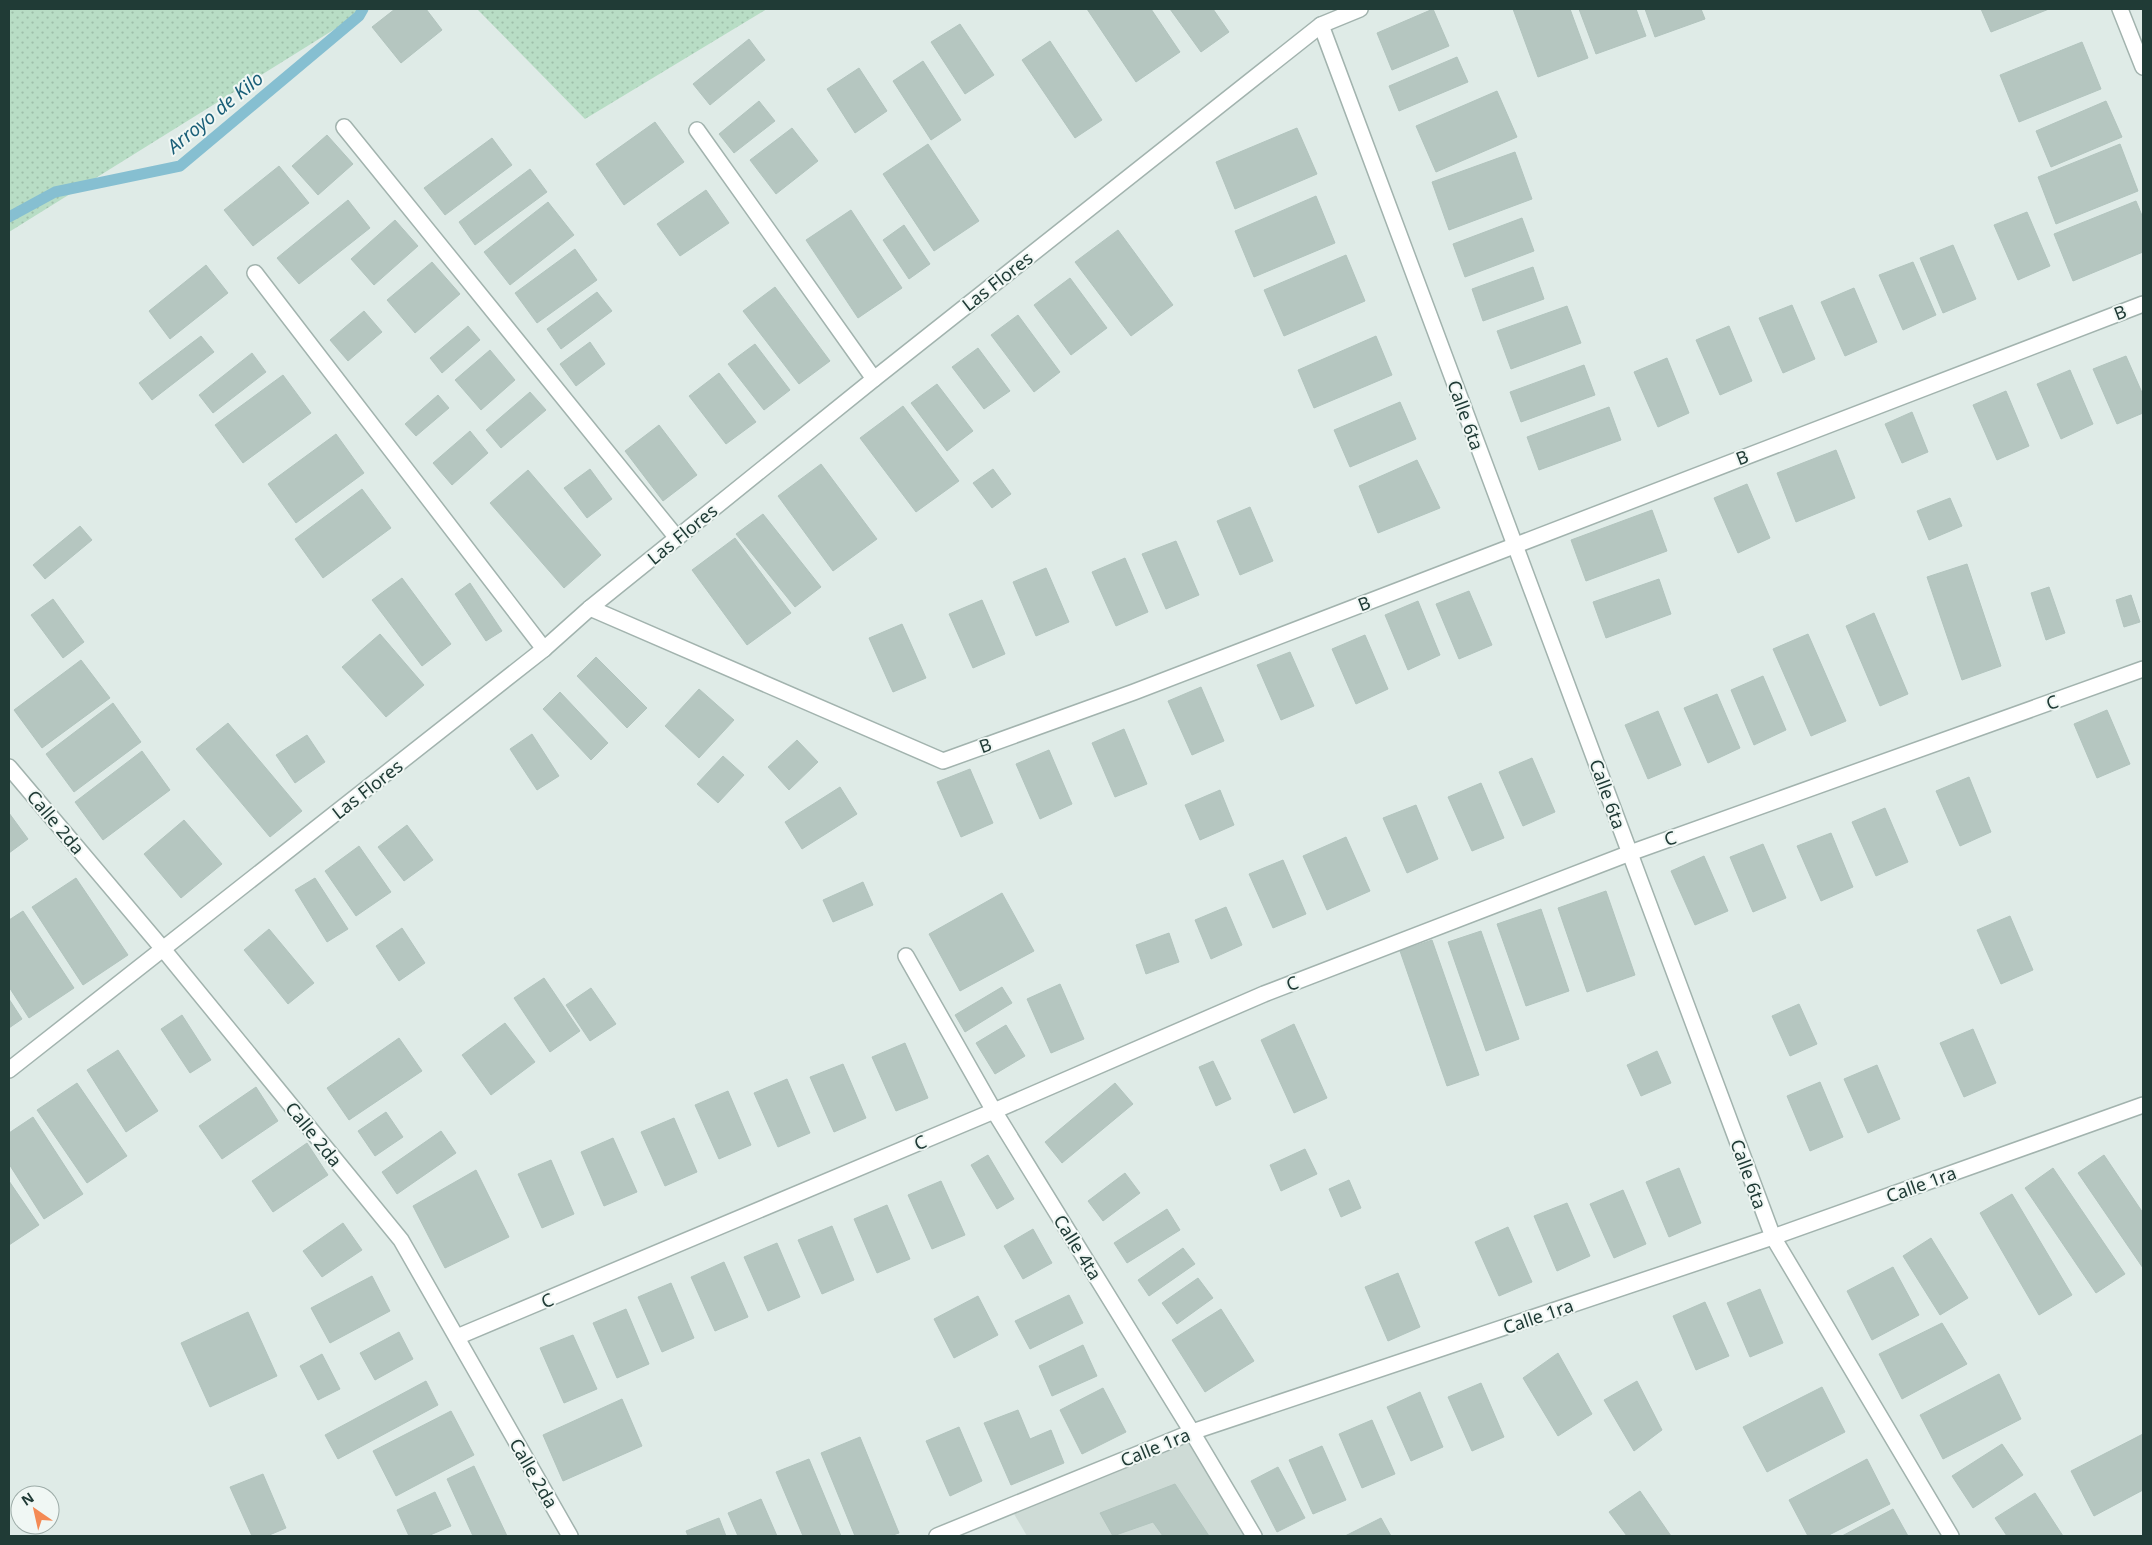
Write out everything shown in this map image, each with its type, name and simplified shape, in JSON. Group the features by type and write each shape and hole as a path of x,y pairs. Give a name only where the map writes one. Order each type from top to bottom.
{"street":[{"name":"Las Flores","path":"9,1070 544,649 590,608 874,379 1321,25 1360,9"},
{"path":"2120,9 2143,67"},
{"name":"Calle 6ta","path":"1321,25 1773,1237 1951,1536"},
{"path":"344,127 678,538"},
{"path":"697,130 874,379"},
{"path":"254,273 544,649"},
{"name":"B","path":"590,608 943,761 1134,692 2143,304"},
{"name":"C","path":"457,1337 994,1111 1264,994 1630,852 2143,669"},
{"name":"Calle 2da","path":"9,767 163,949 401,1240 570,1536"},
{"name":"Calle 4ta","path":"906,956 994,1111 1254,1536"},
{"name":"Calle 1ra","path":"938,1536 1192,1432 1773,1237 2143,1105"}],"shaded area":[{"path":"1192,1432 1254,1536 1027,1536 1010,1507"}],"green space":[{"path":"9,9 367,9 9,232"},
{"path":"477,9 767,9 585,119"}],"building":[{"path":"395,9 426,9 442,30 401,63 372,27"},
{"path":"1087,9 1151,9 1180,52 1136,82"},
{"path":"1170,9 1213,9 1229,32 1201,52"},
{"path":"1433,9 1449,46 1392,70 1377,33"},
{"path":"1513,9 1570,9 1588,58 1538,77"},
{"path":"1579,9 1636,9 1646,36 1596,54"},
{"path":"1645,9 1701,9 1705,19 1655,37"},
{"path":"1981,9 2049,9 1991,32"},
{"path":"960,24 994,75 965,94 931,42"},
{"path":"749,39 765,60 710,105 693,84"},
{"path":"1050,41 1102,120 1075,138 1022,60"},
{"path":"2082,42 2101,89 2019,122 2000,75"},
{"path":"1457,57 1468,82 1399,111 1389,86"},
{"path":"923,61 961,120 931,140 893,81"},
{"path":"859,68 887,111 855,133 827,89"},
{"path":"1497,91 1517,137 1436,172 1416,126"},
{"path":"759,101 775,121 734,153 719,134"},
{"path":"2106,101 2122,137 2051,167 2036,131"},
{"path":"655,122 684,162 624,205 596,164"},
{"path":"792,128 818,161 776,194 750,160"},
{"path":"1297,128 1317,174 1235,209 1216,162"},
{"path":"327,135 353,164 318,195 292,166"},
{"path":"492,138 512,165 445,215 424,188"},
{"path":"928,144 979,221 934,251 883,174"},
{"path":"2120,144 2138,191 2056,224 2038,177"},
{"path":"1515,152 1532,199 1449,230 1432,182"},
{"path":"279,166 309,203 253,246 224,210"},
{"path":"530,169 547,192 475,245 459,222"},
{"path":"706,190 729,223 680,256 657,224"},
{"path":"1316,196 1335,243 1254,277 1235,231"},
{"path":"348,200 370,228 299,284 277,258"},
{"path":"2136,201 2143,218 2143,252 2073,281 2054,234"},
{"path":"548,202 574,235 510,285 484,252"},
{"path":"851,210 902,288 858,318 806,240"},
{"path":"2027,212 2050,266 2018,280 1994,225"},
{"path":"1522,218 1534,251 1465,277 1453,244"},
{"path":"395,220 418,246 374,285 351,259"},
{"path":"904,225 930,264 909,279 883,240"},
{"path":"1118,230 1173,305 1131,336 1075,262"},
{"path":"1953,245 1976,299 1943,313 1920,258"},
{"path":"575,249 597,280 537,323 515,293"},
{"path":"1346,255 1365,301 1284,336 1264,290"},
{"path":"432,262 460,294 415,333 387,300"},
{"path":"1913,262 1936,315 1903,330 1879,275"},
{"path":"206,265 228,293 170,339 149,311"},
{"path":"1533,267 1544,299 1483,321 1472,289"},
{"path":"1070,278 1107,328 1071,355 1034,305"},
{"path":"775,287 830,361 799,384 743,311"},
{"path":"1854,288 1877,342 1845,356 1821,302"},
{"path":"597,292 612,311 561,349 547,329"},
{"path":"1792,305 1815,359 1783,373 1759,318"},
{"path":"1567,306 1581,343 1511,369 1497,331"},
{"path":"364,311 382,332 348,361 330,340"},
{"path":"1018,315 1060,372 1034,392 991,335"},
{"path":"468,326 480,340 442,373 430,358"},
{"path":"1729,326 1752,381 1720,395 1696,340"},
{"path":"201,336 214,352 152,400 139,383"},
{"path":"1376,336 1392,375 1314,408 1298,370"},
{"path":"590,342 605,364 576,386 560,364"},
{"path":"755,344 790,390 764,410 728,364"},
{"path":"978,348 1010,391 984,409 952,367"},
{"path":"490,350 515,380 481,410 455,380"},
{"path":"252,353 266,372 213,413 199,395"},
{"path":"2126,356 2143,395 2143,413 2117,424 2093,369"},
{"path":"1667,358 1689,413 1658,427 1634,372"},
{"path":"1584,365 1595,395 1521,422 1510,392"},
{"path":"2070,370 2093,424 2061,439 2037,384"},
{"path":"719,373 756,422 726,444 689,396"},
{"path":"283,375 311,413 243,463 215,425"},
{"path":"937,384 973,431 947,451 911,403"},
{"path":"2006,391 2029,446 1997,460 1973,405"},
{"path":"530,392 546,410 501,448 486,430"},
{"path":"438,395 449,408 416,436 405,424"},
{"path":"1400,402 1416,439 1350,467 1334,430"},
{"path":"903,406 959,481 916,512 860,438"},
{"path":"1609,407 1621,440 1539,470 1527,437"},
{"path":"1912,412 1928,452 1902,463 1885,424"},
{"path":"659,425 697,475 663,501 625,451"},
{"path":"470,431 488,453 452,485 433,463"},
{"path":"336,434 364,473 296,523 268,484"},
{"path":"1836,450 1855,498 1796,522 1777,473"},
{"path":"1417,460 1440,508 1378,533 1359,486"},
{"path":"821,464 877,539 833,571 778,496"},
{"path":"590,469 612,499 587,518 564,488"},
{"path":"993,469 1011,494 992,508 973,483"},
{"path":"528,470 601,555 564,588 490,503"},
{"path":"1747,484 1770,538 1738,553 1714,498"},
{"path":"362,489 391,528 323,578 295,539"},
{"path":"1950,498 1962,526 1929,540 1917,511"},
{"path":"1250,507 1273,561 1240,575 1217,521"},
{"path":"1652,510 1667,551 1586,581 1571,540"},
{"path":"763,514 821,587 795,607 736,534"},
{"path":"80,526 92,540 45,579 33,565"},
{"path":"735,538 791,613 747,645 692,570"},
{"path":"1176,541 1199,595 1166,609 1142,554"},
{"path":"1125,558 1148,612 1116,626 1092,572"},
{"path":"1967,564 2001,666 1962,680 1927,577"},
{"path":"1046,568 1069,622 1036,636 1013,582"},
{"path":"402,578 451,644 422,666 372,600"},
{"path":"1659,579 1671,614 1606,638 1593,602"},
{"path":"470,583 502,631 486,641 455,594"},
{"path":"2049,587 2065,633 2046,640 2031,593"},
{"path":"1469,591 1492,645 1459,659 1436,604"},
{"path":"2131,595 2140,622 2124,627 2116,600"},
{"path":"53,599 84,642 63,658 31,615"},
{"path":"982,600 1005,654 973,668 949,614"},
{"path":"1418,601 1440,655 1408,670 1385,615"},
{"path":"1874,613 1908,694 1880,706 1846,626"},
{"path":"902,624 926,678 893,692 869,638"},
{"path":"380,634 424,685 386,717 342,667"},
{"path":"1808,634 1846,721 1811,736 1773,649"},
{"path":"1365,635 1388,689 1356,704 1332,649"},
{"path":"1290,652 1314,706 1281,720 1257,665"},
{"path":"596,657 647,708 627,728 577,676"},
{"path":"81,660 110,698 42,748 14,710"},
{"path":"1763,676 1786,730 1754,745 1731,690"},
{"path":"1201,687 1224,741 1192,755 1168,701"},
{"path":"699,689 734,720 699,758 665,726"},
{"path":"560,692 608,743 591,760 543,709"},
{"path":"1717,694 1740,748 1708,763 1684,708"},
{"path":"113,703 141,742 74,792 46,754"},
{"path":"2107,710 2130,764 2097,778 2074,724"},
{"path":"1658,711 1681,765 1648,779 1625,725"},
{"path":"228,723 302,811 270,837 196,749"},
{"path":"1124,729 1147,784 1115,797 1092,743"},
{"path":"532,734 559,776 537,790 510,749"},
{"path":"307,735 325,762 295,783 276,755"},
{"path":"797,740 818,762 789,790 768,767"},
{"path":"1049,750 1072,804 1040,819 1016,764"},
{"path":"142,751 170,790 103,840 75,802"},
{"path":"723,756 744,775 718,803 697,784"},
{"path":"1532,758 1555,812 1523,826 1499,772"},
{"path":"970,769 993,823 961,837 937,782"},
{"path":"1969,777 1991,832 1960,846 1936,791"},
{"path":"1481,783 1504,838 1472,851 1448,797"},
{"path":"840,787 857,814 802,849 785,822"},
{"path":"1220,790 1234,825 1200,840 1185,805"},
{"path":"1416,805 1438,859 1407,873 1383,818"},
{"path":"1885,808 1908,862 1876,876 1852,822"},
{"path":"9,813 28,839 9,853"},
{"path":"184,820 222,864 181,898 144,854"},
{"path":"407,825 433,860 404,881 378,847"},
{"path":"1831,833 1853,887 1821,901 1797,846"},
{"path":"1346,837 1370,891 1327,910 1303,856"},
{"path":"1763,844 1786,898 1753,912 1730,857"},
{"path":"359,846 391,892 356,916 325,871"},
{"path":"1704,856 1728,911 1695,925 1671,871"},
{"path":"1283,860 1306,914 1273,928 1249,874"},
{"path":"76,878 128,955 83,985 32,907"},
{"path":"315,878 348,929 327,942 295,890"},
{"path":"863,882 873,905 833,922 823,900"},
{"path":"1606,891 1635,975 1587,992 1558,908"},
{"path":"1002,893 1034,951 960,991 929,934"},
{"path":"1226,907 1242,945 1211,959 1195,920"},
{"path":"1541,909 1569,991 1526,1006 1497,924"},
{"path":"23,911 74,988 29,1018 9,987 9,920"},
{"path":"2010,916 2033,970 2001,984 1977,930"},
{"path":"402,928 425,963 399,981 376,946"},
{"path":"269,929 314,983 288,1004 244,950"},
{"path":"1481,931 1519,1039 1486,1051 1448,942"},
{"path":"1169,933 1179,962 1146,974 1136,945"},
{"path":"1432,940 1479,1075 1447,1086 1400,951"},
{"path":"544,978 580,1031 550,1052 514,998"},
{"path":"1060,984 1084,1039 1051,1053 1027,999"},
{"path":"1002,987 1012,1003 965,1032 955,1015"},
{"path":"591,988 616,1024 590,1041 566,1005"},
{"path":"9,999 22,1019 9,1028"},
{"path":"1799,1004 1817,1044 1790,1056 1772,1016"},
{"path":"182,1015 211,1060 190,1073 161,1029"},
{"path":"505,1023 535,1062 491,1095 462,1055"},
{"path":"1294,1024 1327,1098 1294,1113 1261,1040"},
{"path":"1006,1025 1025,1056 995,1074 976,1043"},
{"path":"1973,1029 1996,1083 1964,1097 1940,1043"},
{"path":"399,1038 422,1071 349,1120 327,1088"},
{"path":"905,1043 928,1098 896,1111 872,1057"},
{"path":"118,1050 158,1111 126,1132 87,1070"},
{"path":"1657,1051 1671,1083 1641,1096 1627,1065"},
{"path":"1213,1061 1231,1099 1216,1106 1199,1067"},
{"path":"843,1064 866,1118 834,1132 810,1077"},
{"path":"1877,1065 1900,1119 1868,1133 1844,1079"},
{"path":"787,1079 810,1133 778,1147 754,1093"},
{"path":"1820,1082 1843,1137 1810,1151 1787,1096"},
{"path":"77,1083 127,1156 87,1183 37,1110"},
{"path":"1115,1083 1133,1104 1062,1163 1045,1142"},
{"path":"256,1087 278,1121 222,1159 199,1126"},
{"path":"728,1091 751,1145 719,1159 695,1105"},
{"path":"386,1112 403,1137 375,1156 358,1131"},
{"path":"33,1117 83,1194 44,1219 9,1164 9,1133"},
{"path":"674,1118 697,1172 665,1186 641,1132"},
{"path":"441,1131 456,1153 397,1194 382,1172"},
{"path":"613,1138 637,1192 604,1206 581,1152"},
{"path":"307,1143 328,1175 273,1212 252,1181"},
{"path":"1305,1149 1317,1174 1281,1191 1270,1165"},
{"path":"988,1155 1014,1199 997,1209 971,1165"},
{"path":"2104,1155 2143,1213 2143,1268 2078,1173"},
{"path":"551,1160 574,1214 542,1228 518,1174"},
{"path":"1679,1168 1701,1223 1669,1237 1646,1182"},
{"path":"2053,1168 2125,1274 2096,1293 2025,1188"},
{"path":"476,1170 509,1237 445,1268 413,1206"},
{"path":"1125,1173 1140,1193 1103,1221 1088,1201"},
{"path":"1349,1180 1361,1208 1341,1217 1329,1189"},
{"path":"9,1181 39,1225 9,1245"},
{"path":"941,1181 965,1235 932,1249 908,1195"},
{"path":"1623,1190 1646,1244 1614,1258 1590,1204"},
{"path":"2012,1194 2072,1295 2039,1315 1980,1213"},
{"path":"1567,1203 1590,1256 1557,1271 1534,1216"},
{"path":"887,1205 910,1259 877,1273 854,1219"},
{"path":"1167,1209 1180,1230 1127,1263 1114,1243"},
{"path":"343,1223 362,1250 322,1277 303,1251"},
{"path":"832,1226 854,1280 822,1294 798,1240"},
{"path":"1508,1227 1532,1282 1499,1296 1475,1242"},
{"path":"1033,1229 1052,1263 1023,1279 1004,1246"},
{"path":"1931,1238 1968,1298 1940,1315 1903,1256"},
{"path":"777,1243 800,1297 768,1311 744,1257"},
{"path":"1183,1248 1195,1264 1149,1296 1138,1280"},
{"path":"724,1262 748,1317 715,1331 691,1277"},
{"path":"1893,1267 1919,1315 1872,1340 1847,1291"},
{"path":"1398,1273 1420,1327 1388,1341 1365,1287"},
{"path":"372,1276 390,1311 330,1343 311,1308"},
{"path":"1198,1278 1213,1298 1177,1324 1162,1303"},
{"path":"671,1283 694,1338 662,1352 638,1297"},
{"path":"1760,1289 1783,1343 1750,1357 1727,1303"},
{"path":"1069,1295 1083,1323 1030,1349 1015,1321"},
{"path":"978,1296 998,1335 954,1358 934,1319"},
{"path":"1705,1302 1729,1356 1696,1370 1673,1316"},
{"path":"626,1309 649,1364 617,1378 593,1323"},
{"path":"1221,1309 1254,1361 1205,1392 1172,1340"},
{"path":"248,1312 277,1376 210,1407 181,1343"},
{"path":"1942,1323 1967,1364 1902,1399 1879,1354"},
{"path":"399,1332 413,1359 375,1380 360,1353"},
{"path":"573,1335 597,1389 564,1403 540,1348"},
{"path":"1083,1345 1097,1376 1052,1396 1039,1366"},
{"path":"1558,1353 1592,1414 1558,1436 1523,1378"},
{"path":"322,1354 340,1389 318,1400 300,1366"},
{"path":"1999,1374 2021,1419 1943,1459 1920,1415"},
{"path":"426,1381 438,1405 338,1459 325,1435"},
{"path":"1637,1381 1662,1430 1634,1451 1604,1400"},
{"path":"1481,1383 1504,1437 1472,1451 1448,1397"},
{"path":"1822,1387 1845,1432 1767,1472 1743,1427"},
{"path":"1103,1388 1126,1432 1082,1454 1060,1410"},
{"path":"1420,1392 1443,1447 1411,1461 1387,1407"},
{"path":"622,1399 642,1446 563,1481 543,1435"},
{"path":"1018,1410 1030,1439 1051,1430 1064,1463 1011,1485 984,1423"},
{"path":"451,1411 474,1455 396,1496 373,1451"},
{"path":"1372,1420 1395,1474 1362,1488 1339,1434"},
{"path":"959,1427 982,1481 950,1496 926,1441"},
{"path":"2143,1434 2143,1490 2094,1516 2071,1471"},
{"path":"860,1437 899,1533 890,1536 855,1536 821,1453"},
{"path":"2002,1444 2023,1475 1973,1508 1952,1476"},
{"path":"1322,1446 1346,1500 1313,1514 1289,1460"},
{"path":"809,1459 841,1536 803,1536 776,1472"},
{"path":"1867,1459 1890,1504 1827,1536 1808,1536 1789,1500"},
{"path":"474,1466 507,1536 473,1536 447,1479"},
{"path":"1278,1467 1305,1518 1277,1532 1251,1481"},
{"path":"263,1474 286,1528 267,1536 252,1536 230,1487"},
{"path":"1175,1484 1209,1536 1163,1536 1153,1522 1113,1536 1100,1513"},
{"path":"1640,1491 1671,1536 1627,1536 1609,1512"},
{"path":"435,1492 451,1526 428,1536 409,1536 397,1510"},
{"path":"2035,1493 2063,1536 2007,1536 1995,1518"},
{"path":"761,1499 777,1536 738,1536 728,1513"},
{"path":"1893,1509 1908,1536 1842,1536"},
{"path":"719,1518 726,1536 688,1536 686,1531"},
{"path":"1381,1518 1391,1536 1345,1536"}],"waterway":[{"name":"Arroyo de Kilo","path":"9,217 55,192 180,166 359,16 363,9"}]}
